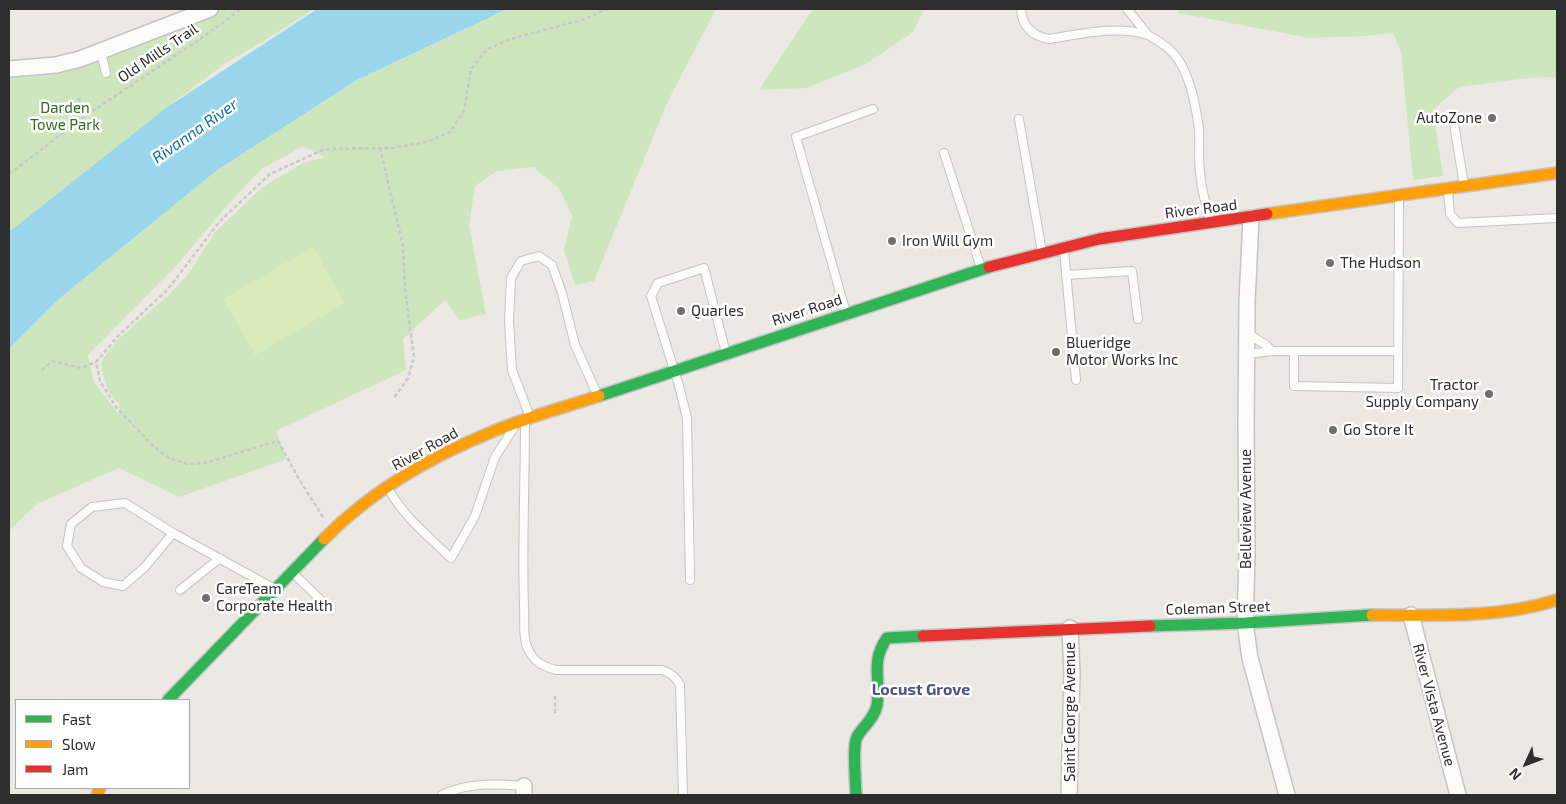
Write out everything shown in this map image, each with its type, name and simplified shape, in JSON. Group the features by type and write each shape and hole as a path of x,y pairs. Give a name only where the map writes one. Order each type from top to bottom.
{"street":[{"path":"9,69 56,65 101,52 210,9"},
{"name":"River Road","path":"169,699 340,522 388,487 440,455 480,437 847,313 1042,252 1151,230 1251,218 1557,173"},
{"name":"Belleview Avenue","path":"1251,218 1247,333 1247,556 1245,623 1250,658 1286,795"},
{"name":"Coleman Street","path":"856,795 855,742 857,734 874,715 877,707 877,654 881,645 888,638 1070,628 1245,623 1360,615 1469,615 1504,612 1538,606 1557,600"},
{"name":"River Vista Avenue","path":"1411,615 1458,795"},
{"name":"Saint George Avenue","path":"1069,795 1072,673 1070,628"}],"lane":[{"path":"1021,9 1025,25 1040,37 1049,39 1109,31 1136,31 1162,43 1174,54 1190,86 1195,105 1199,130 1200,174 1210,223"},
{"path":"1127,9 1148,35"},
{"path":"101,52 106,73"},
{"path":"847,313 796,137 873,109"},
{"path":"1453,118 1464,187"},
{"path":"1019,119 1042,252"},
{"path":"944,153 982,270"},
{"path":"1448,189 1450,214 1458,223 1557,218"},
{"path":"1294,352 1294,386 1398,388 1400,196"},
{"path":"1064,248 1076,380"},
{"path":"598,396 574,345 562,293 552,265 539,256 522,261 511,278 509,321 512,370 524,421 525,641 535,660 546,668 556,670 662,670 676,678 680,685 683,795"},
{"path":"690,580 686,418 674,370 651,296 658,282 704,268 726,353"},
{"path":"1066,275 1132,271 1138,320"},
{"path":"1247,333 1272,351"},
{"path":"1247,354 1272,351 1398,352"},
{"path":"388,487 394,500 451,558 475,516 495,457 524,421"},
{"path":"173,533 145,567 123,586 103,582 81,568 67,546 71,524 92,507 125,504 173,533 275,589"},
{"path":"180,590 220,558"},
{"path":"293,572 328,607"},
{"path":"442,795 452,790 493,783 524,791"}],"path":[{"name":"Old Mills Trail","path":"9,174 87,115 203,37 241,9"},
{"path":"42,370 53,361 81,368 96,362 118,336 168,289 220,221 270,174 325,150 393,148 427,142 450,132 464,111 471,69 487,49 511,39 585,19 607,9"},
{"path":"78,98 87,115"},
{"path":"380,148 403,246 405,289 414,358 408,378 394,398"},
{"path":"96,362 100,381 116,407 154,447 169,458 187,464 205,463 278,441 323,517"},
{"path":"555,694 555,713"}],"green space":[{"name":"Darden Towe Park","path":"207,9 314,9 226,63 9,232 9,66 49,63"},
{"path":"507,9 716,9 667,103 594,281 575,285 564,250 572,216 559,188 533,167 497,171 475,186 469,225 486,314 460,320 445,300 403,339 406,370 276,431 287,459 179,497 119,468 37,504 9,531 9,349 60,298 216,171 355,81","holes":["303,146 325,157 303,163 264,186 215,232 189,273 169,295 116,341 102,360 102,371 108,391 119,405 119,414 94,382 88,355 177,265 231,201 262,169"]},
{"path":"813,9 924,9 913,32 866,64 806,88 759,90"},
{"path":"1179,9 1557,9 1557,77 1528,78 1459,87 1433,110 1443,176 1413,180 1401,52 1393,33 1309,38 1179,13"},
{"path":"313,247 345,303 255,355 223,299"}],"water":[{"name":"Rivanna River","path":"317,9 507,9 355,81 216,171 60,298 9,349 9,232 166,108"}],"traffic: fast":[{"path":"599,396 989,267"},
{"path":"169,699 324,539"},
{"path":"1150,626 1245,623 1372,615"},
{"path":"856,795 854,757 856,742 857,737 876,710 878,696 877,663 882,647 887,638 923,636"}],"traffic: slow":[{"path":"1267,214 1557,173"},
{"path":"324,539 382,490 403,476 448,452 507,426 599,396"},
{"path":"1372,615 1465,615 1511,610 1557,600"},
{"path":"97,795 100,789"}],"traffic: jam":[{"path":"989,267 1099,239 1267,214"},
{"path":"923,636 1150,626"}],"place":[{"name":"AutoZone","path":"1492,118"},
{"name":"Iron Will Gym","path":"892,241"},
{"name":"The Hudson","path":"1330,263"},
{"name":"Quarles","path":"681,311"},
{"name":"Blueridge Motor Works Inc","path":"1056,352"},
{"name":"Tractor Supply Company","path":"1489,394"},
{"name":"Go Store It","path":"1333,430"},
{"name":"CareTeam Corporate Health","path":"206,598"}],"district":[{"name":"Locust Grove","path":"921,690"}]}
